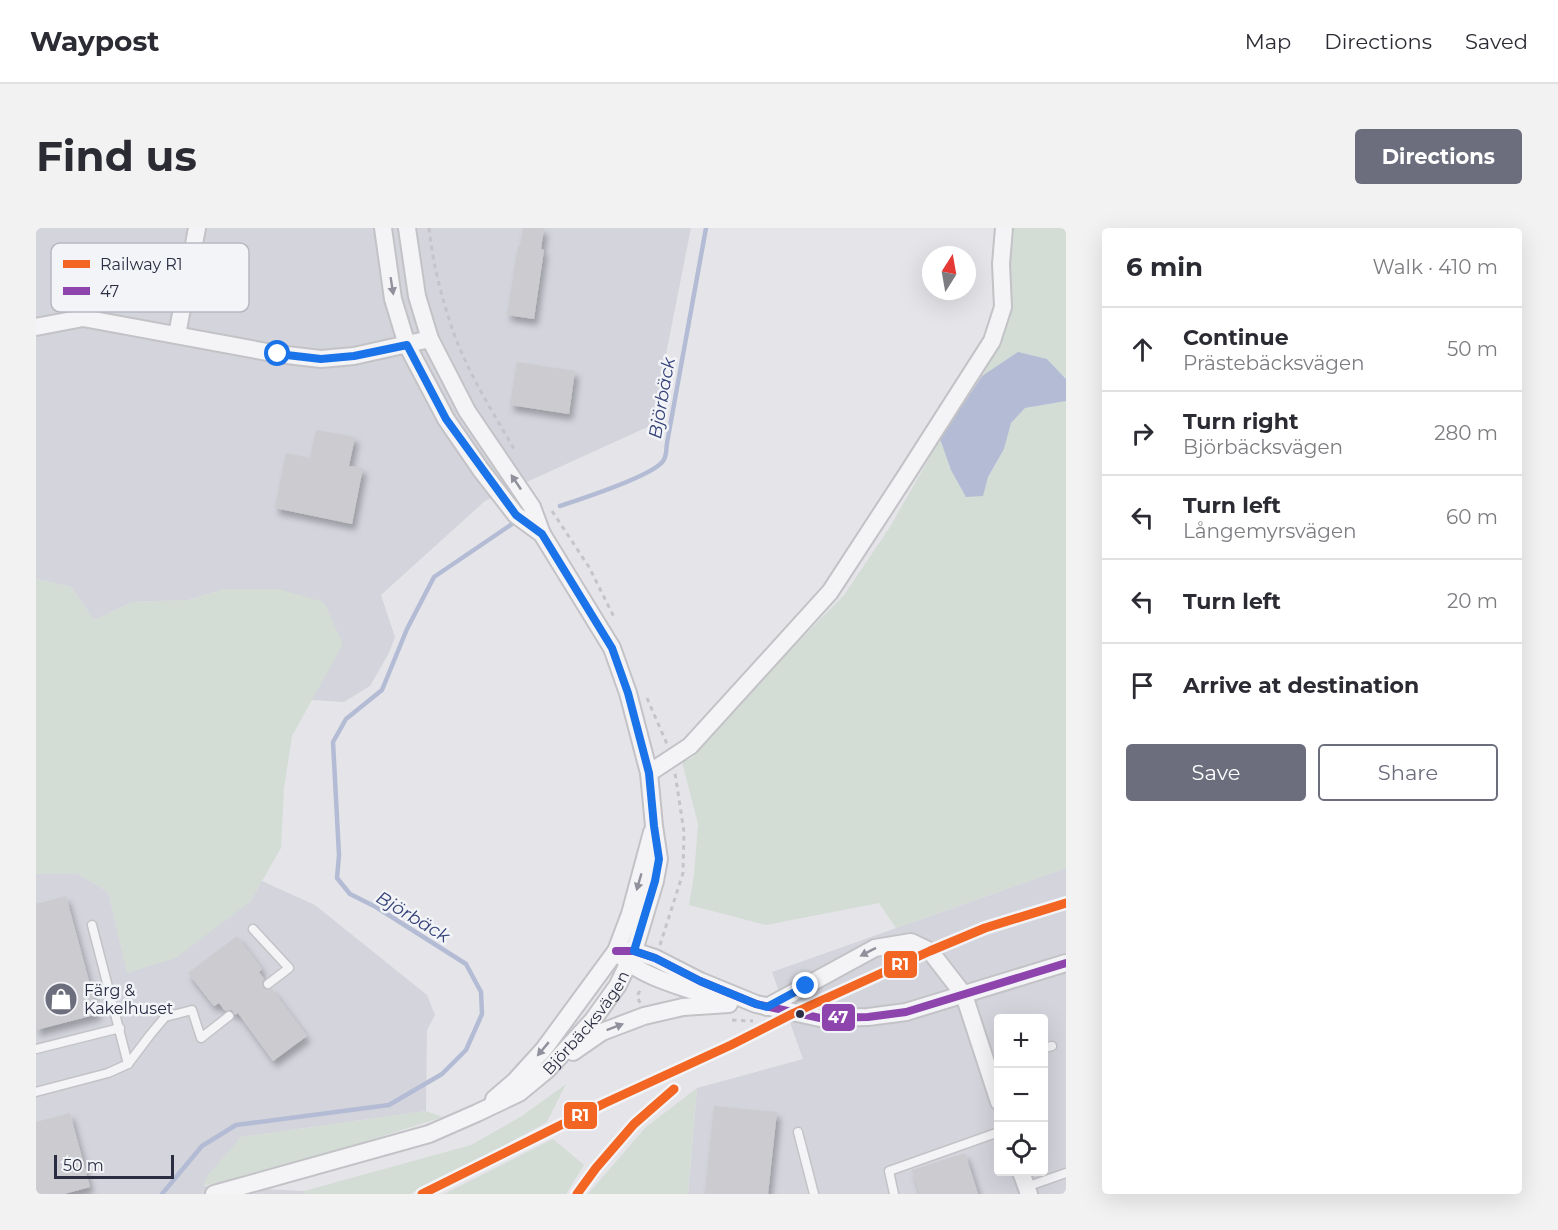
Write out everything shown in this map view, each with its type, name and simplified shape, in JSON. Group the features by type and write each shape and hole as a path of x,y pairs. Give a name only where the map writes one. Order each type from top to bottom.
{"street":[{"path":"194,243 197,228"},
{"name":"Björbäcksvägen","path":"383,228 393,299 407,345 446,419 481,470 516,515 542,534"},
{"name":"Björbäcksvägen","path":"214,1194 429,1134 519,1093 548,1069 593,1020 618,985 632,958 655,881 659,859 649,773 628,693 612,648 542,534 532,507 467,411 430,339 417,296 407,228"},
{"path":"649,773 690,746 830,592 905,477 992,341 1003,307 1001,264 1004,228"},
{"path":"177,335 181,312"},
{"path":"36,327 83,318 278,354 321,359 354,356 430,339"},
{"name":"Björbäcksvägen","path":"477,1113 514,1081 544,1049 615,951 630,914 654,826"},
{"path":"548,1069 602,1032 644,1016 683,1006 761,1005 875,948 911,942 930,951 964,995 993,1065"},
{"path":"615,951 632,958 655,958 700,981 761,1005 820,1018 868,1017 906,1012 1066,963"},
{"path":"632,958 648,974 729,1004"}],"lane":[{"path":"92,925 128,1064"},
{"path":"253,929 289,968 268,984"},
{"path":"36,1092 108,1073 128,1064 165,1017 192,1010 201,1038 228,1016"},
{"path":"36,1049 120,1028"},
{"path":"798,1132 814,1194"},
{"path":"894,1194 889,1171 994,1134"},
{"path":"1025,1184 1066,1173"}],"shaded area":[{"path":"36,228 691,228 652,425 485,501 381,595 395,637 389,653 370,686 344,702 311,700 342,644 225,589 188,600 132,602 94,620 71,587 36,579"},
{"path":"1013,228 1066,228 1066,379 1047,359 982,376 1001,341 1009,309"},
{"path":"1066,401 1066,868 896,928 879,903 766,925 689,905 698,824 682,762 692,758 755,686 844,595 890,527 940,439 951,470 988,477 1004,449 1011,423 1025,408"},
{"path":"36,579 71,587 94,620 132,602 188,600 225,589 279,589 324,602 343,644 292,736 284,788 281,848 250,902 176,958 127,973 108,892 78,874 36,874"},
{"path":"1066,868 1066,1194 688,1194 697,1088 803,1059 772,972"},
{"path":"36,874 78,874 108,892 127,972 250,902 262,881 315,905 427,995 435,1015 427,1030 426,1111 241,1137 203,1186 304,1191 305,1194 36,1194"},
{"path":"566,1084 547,1122 410,1194 305,1194 304,1191 471,1145 522,1116"},
{"path":"697,1088 688,1194 588,1194 646,1127"},
{"path":"426,1111 443,1117 300,1162 203,1186 207,1176 241,1137"},
{"path":"553,1139 584,1165 566,1194 444,1194"}],"water":[{"path":"1018,352 1047,359 1066,379 1066,401 1025,408 1011,423 1004,449 988,477 983,496 966,497 951,470 940,439 982,376"}],"building":[{"path":"523,228 544,228 541,249 544,250 534,319 507,315"},
{"path":"517,362 575,371 569,414 510,405"},
{"path":"316,430 355,437 349,466 363,468 352,524 275,508 286,453 310,458"},
{"path":"66,896 98,1014 36,1030 36,904"},
{"path":"237,936 262,969 259,972 264,979 263,987 266,990 272,989 307,1036 273,1061 238,1013 235,1015 232,1010 225,1011 219,1003 214,1006 188,973"},
{"path":"714,1106 777,1112 768,1194 705,1194"},
{"path":"70,1113 90,1187 64,1194 36,1194 36,1122"},
{"path":"965,1153 978,1194 920,1194 912,1170"}],"waterway":[{"name":"Björbäck","path":"560,506 632,480 657,467 663,461 666,455 706,228"},
{"name":"Björbäck","path":"162,1194 202,1146 236,1125 389,1105 442,1074 466,1050 482,1014 481,992 466,964 376,907 350,894 337,878 339,855 333,742 346,719 382,690 407,629 434,577 512,524"}],"rail line":[{"name":"R1","path":"422,1194 605,1103 930,951 985,928 1066,903"},
{"name":"R1","path":"577,1194 634,1124 674,1089"}],"transit line":[{"name":"47","path":"616,951 634,951 655,958 700,981 756,1004 820,1018 868,1017 906,1012 1066,963"}],"place":[{"name":"Färg & Kakelhuset","path":"61,999"}],"route":[{"path":"278,354 321,359 354,356 407,345 446,419 516,515 542,534 612,648 628,693 649,773 659,859 655,881 634,951 655,958 700,981 767,1007 806,986"}]}
